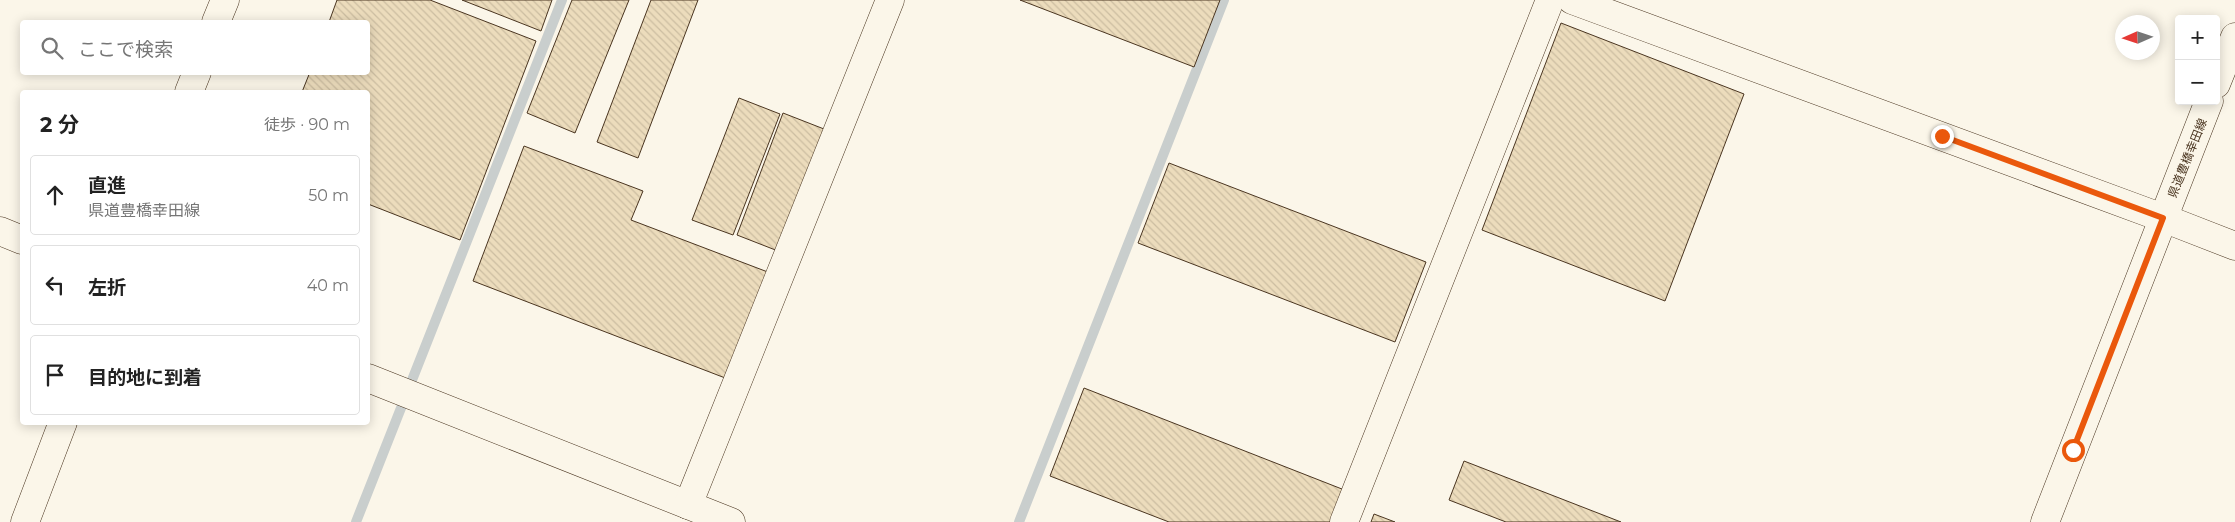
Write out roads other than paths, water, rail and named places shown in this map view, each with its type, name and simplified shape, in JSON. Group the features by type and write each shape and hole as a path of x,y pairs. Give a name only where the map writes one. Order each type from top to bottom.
{"street":[{"path":"217,20 225,0"},
{"path":"688,506 890,0"},
{"path":"1344,522 1550,0"},
{"path":"1572,0 2235,246"},
{"path":"2220,74 2235,37"},
{"path":"190,90 196,75"},
{"name":"県道豊橋幸田線","path":"2045,522 2207,105"},
{"path":"0,231 20,239"},
{"path":"370,379 731,522"},
{"path":"26,522 62,425"}],"waterway":[{"path":"356,522 562,0"},
{"path":"1019,522 1224,0"}]}
